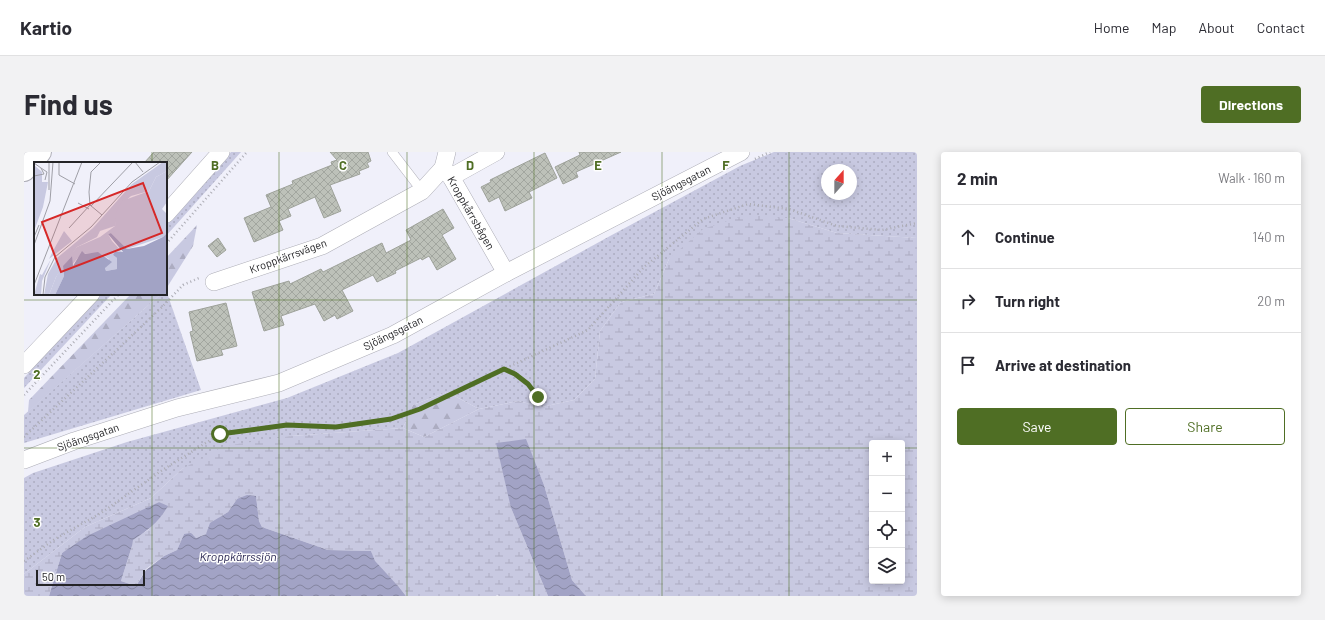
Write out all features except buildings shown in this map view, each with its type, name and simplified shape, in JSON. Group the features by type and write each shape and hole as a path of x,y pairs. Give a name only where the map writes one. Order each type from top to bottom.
{"main road":[{"path":"24,170 40,152"}],"street":[{"path":"167,213 221,152"},
{"name":"Kroppkärrsvägen","path":"214,282 322,246 422,191 447,166 496,152"},
{"name":"Sjöängsgatan","path":"24,460 74,441 176,408 279,383 393,335 506,273 741,152"},
{"name":"Kroppkårrsbågen","path":"447,166 506,273"},
{"path":"24,365 90,295"}],"lane":[{"path":"392,152 422,191"}],"path":[{"path":"167,243 247,152"},
{"path":"24,561 55,539 101,513 160,471 220,434 287,425 336,427 391,419 420,409 588,330 644,267 703,219 748,204 789,209 837,226 882,230 917,223"},
{"path":"24,437 162,307 183,285 208,274 214,282"},
{"path":"24,396 118,295"},
{"path":"504,369 515,374 528,384 538,397"}],"green space":[{"path":"231,152 241,152 167,235 167,223"},
{"path":"774,152 917,152 917,238 837,233 788,218 669,259 654,294 621,302 600,331 595,379 574,400 542,407 518,401 479,409 447,392 413,405 403,428 291,436 182,469 151,498 85,527 24,574 24,478 33,473 127,442 287,398 398,353 740,166"},
{"path":"745,215 788,218 837,233 917,238 917,596 586,596 572,580 544,485 525,439 511,508 548,596 406,596 374,561 371,551 328,550 262,527 259,521 256,496 237,499 228,512 220,517 206,534 196,538 184,534 177,550 164,556 146,569 136,586 121,581 132,546 132,540 148,530 167,507 159,502 62,553 49,596 24,596 24,574 85,527 151,498 182,469 224,446 291,436 403,428 424,437 479,409 518,401 542,407 574,400 595,379 600,331 621,302 654,294 669,259 703,229"},
{"path":"197,225 193,246 167,287 167,257"},
{"path":"167,293 201,390 24,443 24,415 160,295 167,295"},
{"path":"101,295 111,295 24,388 24,378"},
{"path":"130,295 160,295 28,412 29,400"},
{"path":"447,392 479,409 424,437 403,428 413,405"}],"water":[{"path":"526,439 544,485 572,580 586,596 548,596 511,508 496,443"},
{"name":"Kroppkärrssjön","path":"247,495 256,496 259,521 262,527 328,550 371,551 375,561 406,596 49,596 62,553 87,536 159,502 168,506 152,526 133,540 121,581 136,586 146,570 164,556 177,550 184,534 191,533 196,538 206,534 210,523 228,512 237,499"}],"route":[{"path":"220,434 287,425 336,427 391,419 420,409 504,369 515,374 528,384 538,397"}]}
